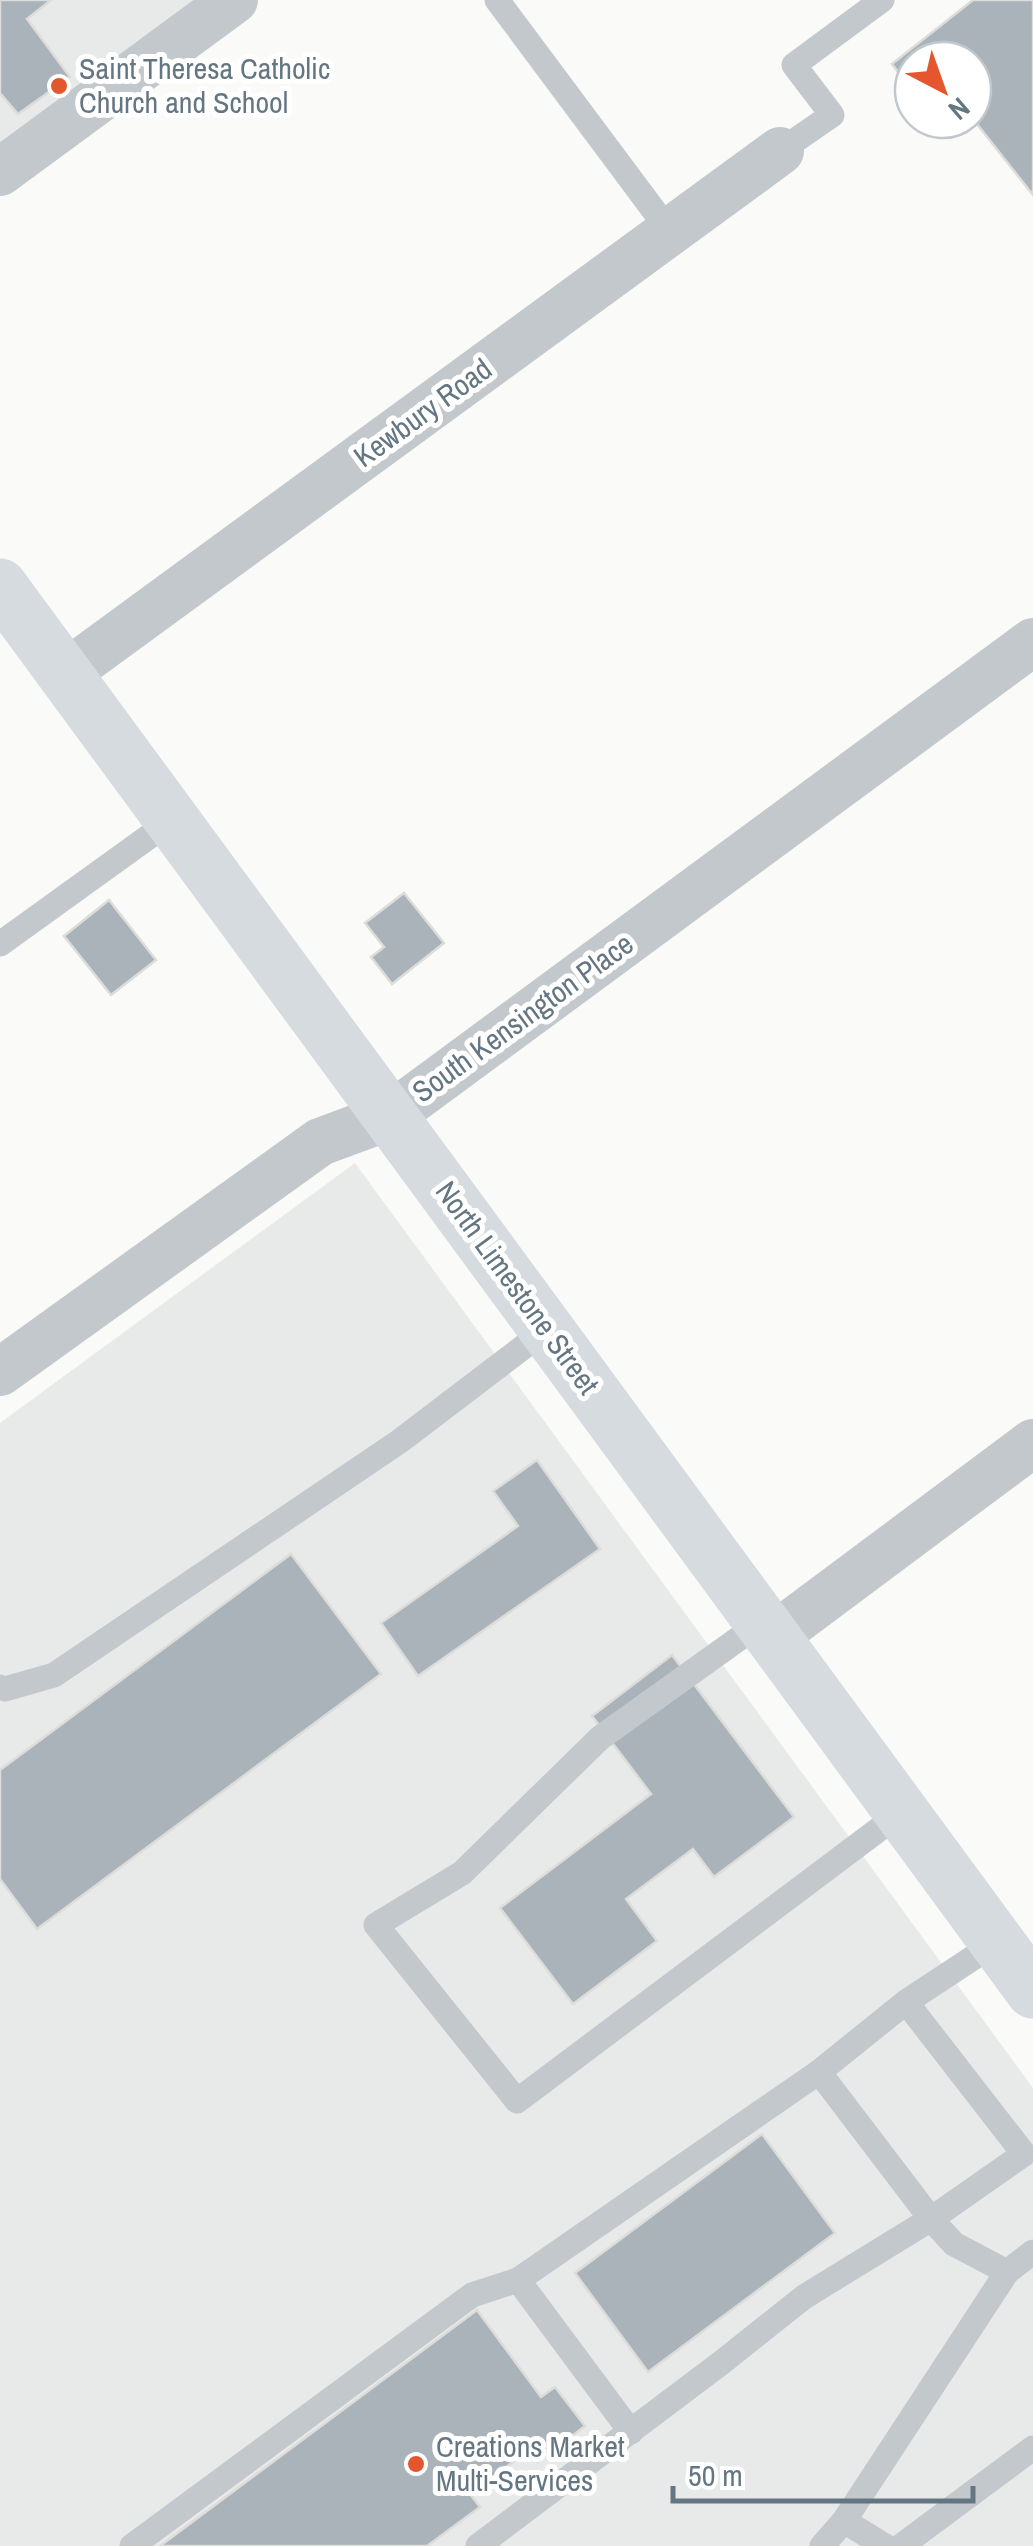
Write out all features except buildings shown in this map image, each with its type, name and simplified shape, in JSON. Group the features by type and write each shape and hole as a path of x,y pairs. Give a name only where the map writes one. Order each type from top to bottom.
{"main road":[{"name":"North Limestone Street","path":"0,586 1033,1992"}],"street":[{"path":"0,172 234,0"},
{"name":"Kewbury Road","path":"65,674 780,151"},
{"name":"South Kensington Place","path":"0,1372 320,1142 390,1116 1033,642"},
{"path":"768,1629 1033,1443"}],"lane":[{"path":"497,0 670,232"},
{"path":"780,151 832,115 794,66 882,0"},
{"path":"0,944 172,820"},
{"path":"0,1687 5,1689 54,1675 400,1441 546,1329"},
{"path":"768,1629 600,1738 462,1873 376,1925 517,2101 902,1812"},
{"path":"132,2546 472,2295 518,2280 819,2072 906,2002 997,1942"},
{"path":"484,2544 804,2297 931,2220 1024,2154 906,2002"},
{"path":"819,2072 931,2220 954,2244 1008,2272"},
{"path":"822,2546 844,2521 1008,2272 1033,2252"},
{"path":"518,2280 631,2432"},
{"path":"902,2546 1033,2448"},
{"path":"844,2521 886,2546"}],"shaded area":[{"name":"Saint Theresa Catholic Church and School","path":"0,0 234,0 0,172"},
{"path":"355,1163 1033,2088 1033,2546 0,2546 0,1423"}],"place":[{"name":"Saint Theresa Catholic Church and School","path":"59,86"},
{"name":"Creations Market Multi-Services","path":"416,2464"}]}
